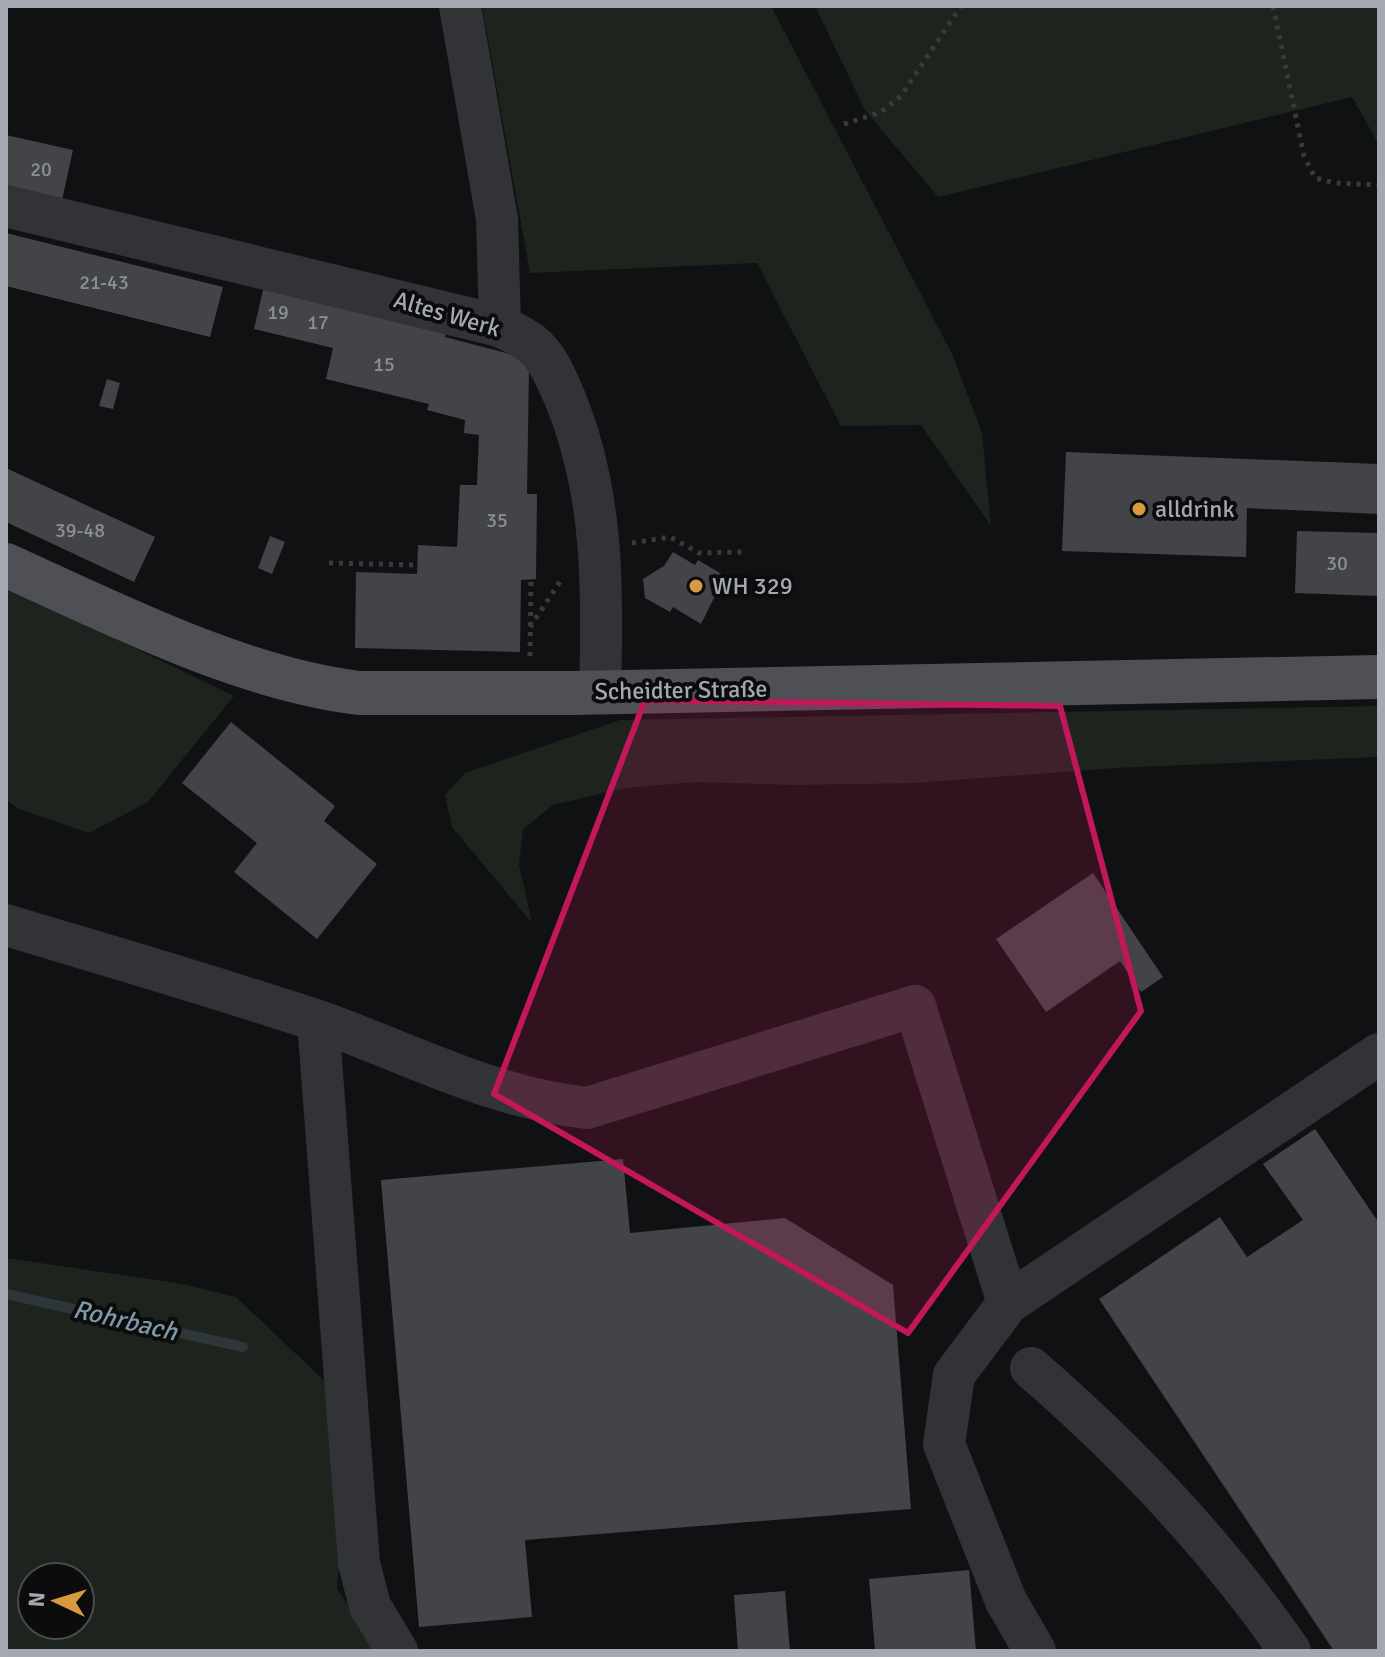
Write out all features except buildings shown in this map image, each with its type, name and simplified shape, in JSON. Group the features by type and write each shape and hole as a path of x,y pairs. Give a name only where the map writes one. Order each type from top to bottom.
{"main road":[{"name":"Scheidter Straße","path":"6,565 233,661 324,689 428,694 1379,677"}],"street":[{"path":"460,6 497,219 500,326"},
{"name":"Altes Werk","path":"6,206 500,326 532,344 552,369 572,416 589,474 602,552 600,692"},
{"path":"6,925 318,1021 458,1077 544,1104 587,1108 915,1006 1008,1303"},
{"path":"318,1021 359,1563 370,1606 397,1651"},
{"path":"1035,1651 1006,1601 944,1444 954,1375 1008,1303 1379,1054"},
{"path":"1031,1368 1095,1423 1171,1501 1249,1591 1290,1651"}],"path":[{"path":"844,124 881,112 901,96 961,6"},
{"path":"1273,6 1304,156 1315,178 1335,183 1379,185"},
{"path":"329,563 418,565"},
{"path":"530,616 531,580"}],"highlighted area":[{"path":"645,700 1060,706 1141,1011 908,1333 494,1094"}],"shaded area":[{"path":"482,6 771,6 953,356 982,433 991,526 921,425 841,426 757,263 530,273"},
{"path":"815,6 1379,6 1379,145 1352,97 938,197 865,110"},
{"path":"6,586 234,696 148,802 89,833 19,809 6,800"},
{"path":"1379,706 1379,757 1115,768 914,783 794,785 696,782 625,788 553,805 523,829 519,865 532,923 452,827 445,795 465,773 620,720"},
{"path":"6,1258 183,1284 236,1297 330,1386 341,1530 337,1589 379,1651 6,1651"}],"waterway":[{"name":"Rohrbach","path":"6,1294 243,1347"}],"place":[{"name":"alldrink","path":"1139,509"},
{"name":"WH 329","path":"696,586"}]}
